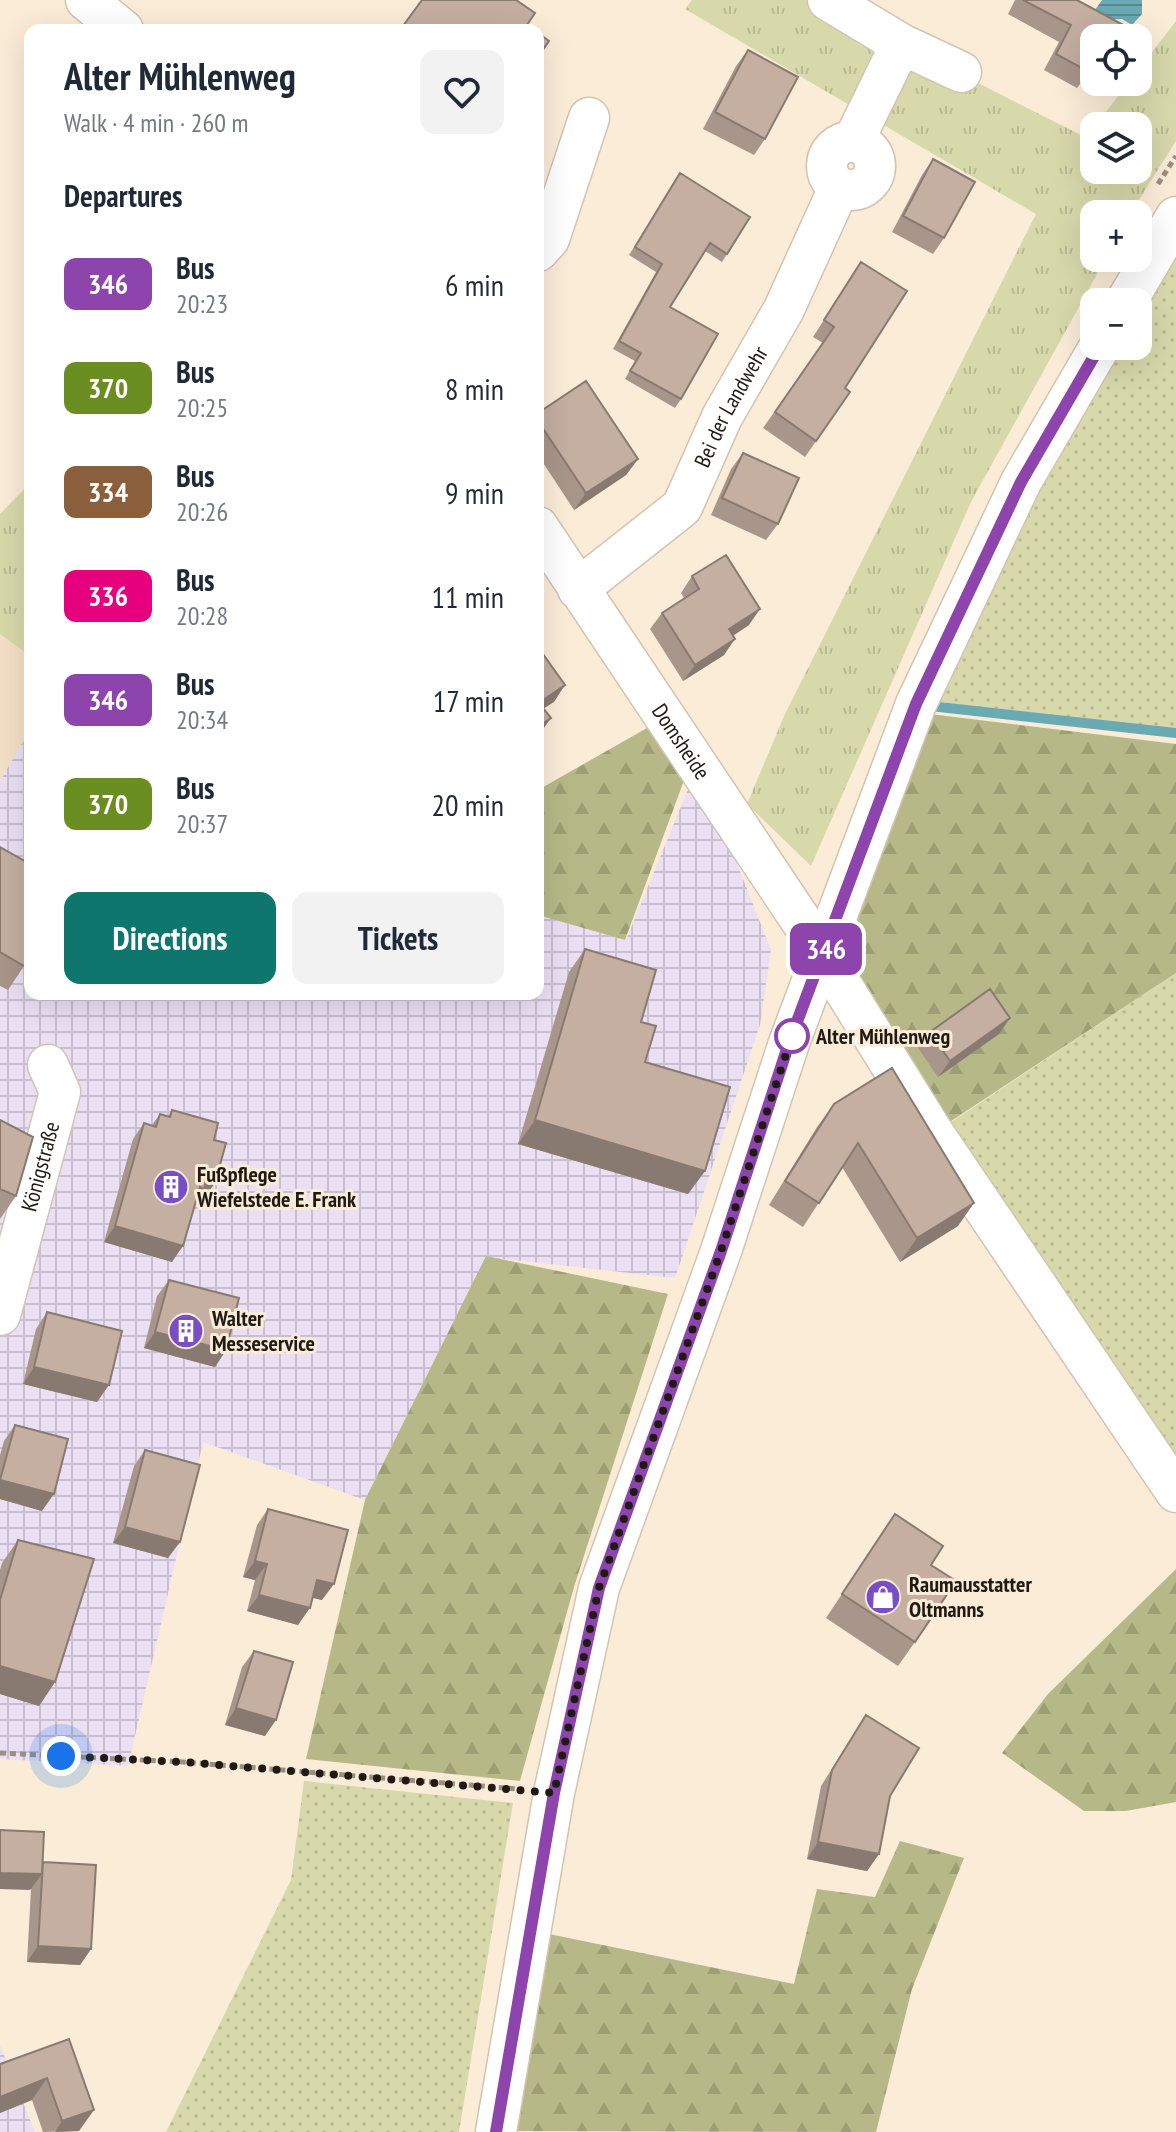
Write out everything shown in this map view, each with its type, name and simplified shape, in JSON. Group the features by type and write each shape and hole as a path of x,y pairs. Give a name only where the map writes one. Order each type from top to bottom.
{"street":[{"path":"86,0 116,24"},
{"path":"828,0 901,44 961,72"},
{"name":"Bei der Landwehr","path":"578,589 682,507 722,417 784,309 839,188 858,190 873,178 874,159 868,149 853,142 901,44"},
{"path":"544,244 549,239 589,118"},
{"path":"1134,288 1176,217"},
{"path":"496,2132 554,1793 599,1588 721,1251 789,1043 916,704 1021,482 1092,360"},
{"name":"Domsheide","path":"544,536 822,957"},
{"path":"822,957 932,1131 1176,1492"},
{"name":"Königstraße","path":"0,1315 60,1092 48,1065"}],"path":[{"path":"0,1753 183,1762 554,1793"}],"shaded area":[{"path":"0,634 24,652 24,740 0,781"},
{"path":"24,740 24,1000 544,1000 544,917 626,940 691,782 727,838 771,950 760,1025 675,1278 486,1257 365,1500 203,1442 128,1766 0,1759 0,781"},
{"path":"0,2045 35,2132 0,2132"}],"green space":[{"path":"692,0 827,0 901,44 1080,134 1080,184 1149,184 1139,200 1080,200 1080,272 1098,272 1089,288 1080,288 1080,305 971,502 811,866 747,804 785,714 1036,214 685,9"},
{"path":"1176,21 1176,141 1152,179 1152,112 1106,112 1118,96 1152,96 1152,52"},
{"path":"1176,247 1176,737 928,700 1033,486 1109,360 1152,360 1151,288"},
{"path":"24,489 24,652 0,634 0,514"},
{"path":"922,713 1176,744 1176,973 942,1127 841,959"},
{"path":"654,724 686,775 625,940 544,917 544,787"},
{"path":"1176,973 1176,1455 942,1128"},
{"path":"486,1256 668,1294 574,1587 520,1781 306,1759 365,1500"},
{"path":"1176,1569 1176,1802 1126,1811 1084,1811 1002,1753 1048,1694"},
{"path":"304,1781 513,1803 459,2132 166,2132 291,1880"},
{"path":"900,1841 964,1858 912,1989 876,2132 514,2131 549,1934 794,1984 817,1889 875,1897"}],"water":[{"path":"1102,0 1142,0 1142,14 1133,24 1122,19 1103,20 1095,10"}],"building":[{"path":"422,0 516,0 535,13 528,24 404,24"},
{"path":"1023,0 1077,0 1121,24 1080,24 1080,67 1056,54 1071,25"},
{"path":"748,50 798,77 765,139 715,112"},
{"path":"933,159 975,182 944,238 903,216"},
{"path":"680,173 750,217 727,254 710,243 670,307 718,334 681,399 630,371 641,353 619,341 662,264 635,247"},
{"path":"861,262 907,291 845,388 850,392 816,441 775,412 834,327 824,320"},
{"path":"586,381 638,459 586,493 544,430 544,409"},
{"path":"743,453 799,478 778,524 722,498"},
{"path":"726,555 760,609 729,629 735,639 695,665 662,613 699,589 692,576"},
{"path":"544,655 565,685 544,700"},
{"path":"544,709 551,718 544,723"},
{"path":"0,847 24,861 24,966 0,952"},
{"path":"585,949 656,970 641,1022 656,1026 645,1062 730,1087 705,1171 535,1120"},
{"path":"990,989 1010,1018 950,1061 930,1032"},
{"path":"892,1068 974,1203 917,1238 858,1143 819,1203 785,1181 834,1104"},
{"name":"Fußpflege Wiefelstede E. Frank","path":"172,1110 218,1123 214,1140 226,1143 215,1183 206,1181 204,1189 200,1187 183,1246 115,1226 144,1123 156,1127 160,1114 170,1117"},
{"path":"0,1120 33,1137 16,1196 0,1189"},
{"path":"169,1280 239,1298 226,1350 155,1332"},
{"path":"47,1312 122,1331 109,1385 34,1367"},
{"path":"15,1425 68,1439 54,1494 0,1480"},
{"path":"145,1450 200,1465 180,1542 125,1527"},
{"path":"268,1509 348,1530 334,1584 317,1580 310,1608 259,1595 267,1564 255,1561"},
{"name":"Raumausstatter Oltmanns","path":"895,1514 943,1546 931,1565 956,1581 915,1642 842,1594"},
{"path":"18,1540 94,1559 55,1682 0,1666 0,1600"},
{"path":"254,1651 293,1662 276,1720 236,1708"},
{"path":"866,1715 919,1748 890,1796 879,1854 818,1842 832,1770"},
{"path":"0,1830 44,1832 42,1874 0,1873"},
{"path":"43,1862 96,1865 91,1949 38,1946"},
{"path":"69,2039 94,2110 62,2121 47,2078 0,2097 0,2064"}],"waterway":[{"path":"930,706 1176,733"}],"bus line":[{"name":"346","path":"496,2132 554,1793 599,1588 721,1251 789,1043 916,704 1021,482 1092,360"}],"place":[{"name":"Alter Mühlenweg","path":"792,1036"},
{"name":"Fußpflege Wiefelstede E. Frank","path":"171,1187"},
{"name":"Walter Messeservice","path":"186,1331"},
{"name":"Raumausstatter Oltmanns","path":"883,1597"}],"route":[{"path":"61,1756 183,1762 554,1793 599,1588 721,1251 792,1036"}]}
